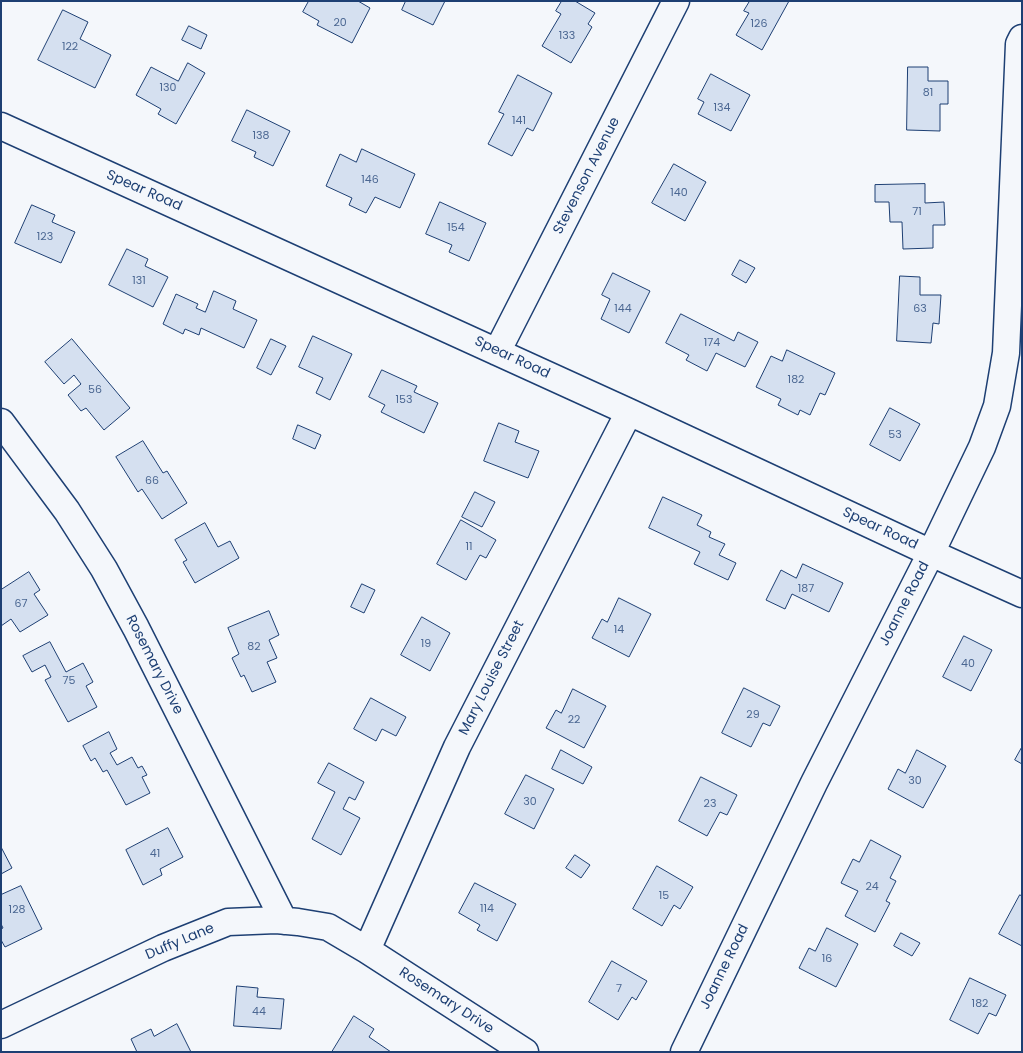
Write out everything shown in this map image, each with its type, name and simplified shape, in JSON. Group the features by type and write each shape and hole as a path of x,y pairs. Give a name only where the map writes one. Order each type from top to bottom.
{"street":[{"name":"Stevenson Avenue","path":"497,352 676,1"},
{"name":"Joanne Road","path":"684,1052 814,783 931,553 982,447 997,406 1006,353 1019,44 1022,38"},
{"name":"Spear Road","path":"1,126 629,412 1022,594"},
{"name":"Mary Louise Street","path":"367,950 457,747 629,412"},
{"name":"Rosemary Drive","path":"1,422 67,511 104,569 136,628 284,921"},
{"name":"Duffy Lane","path":"1,1025 163,948 228,922 284,921 328,927 367,950"},
{"name":"Rosemary Drive","path":"367,950 525,1052"}],"building":[{"path":"309,1 358,1 370,8 352,43 317,25 319,21 303,12"},
{"path":"406,1 445,1 433,25 402,10"},
{"path":"562,1 575,1 595,13 588,24 592,27 571,63 542,46 561,14 556,11"},
{"path":"750,1 789,1 762,50 736,35 749,13 744,11"},
{"path":"63,10 88,22 80,39 111,55 95,88 38,60"},
{"path":"189,26 207,35 201,49 182,40"},
{"path":"188,63 205,73 176,124 158,114 161,109 136,95 151,67 178,81"},
{"path":"908,67 928,67 928,81 948,81 948,104 940,104 940,131 907,130"},
{"path":"711,74 750,95 731,131 698,114 704,102 698,99"},
{"path":"518,75 552,93 533,131 527,128 512,156 488,144 504,114 499,112"},
{"path":"247,110 290,131 273,166 254,157 256,152 232,141"},
{"path":"362,149 415,174 400,208 375,197 366,213 349,205 352,198 326,186 340,154 356,162"},
{"path":"674,164 706,182 685,221 652,203"},
{"path":"925,184 925,203 944,202 945,225 933,225 933,248 903,249 902,222 890,222 889,202 875,202 875,185"},
{"path":"440,202 486,223 469,261 449,252 452,245 426,234"},
{"path":"32,205 55,215 52,222 75,232 61,263 15,243"},
{"path":"127,249 148,259 145,266 168,277 153,307 109,285"},
{"path":"740,260 755,268 746,283 732,275"},
{"path":"613,273 650,291 629,333 601,319 610,299 602,295"},
{"path":"900,276 920,277 920,295 941,295 939,324 933,323 931,343 897,341"},
{"path":"214,291 236,301 233,309 257,320 244,348 201,328 199,335 185,329 183,334 163,324 176,294 198,304 196,308 205,312"},
{"path":"681,314 734,341 738,332 758,342 745,367 716,353 707,371 686,360 689,355 666,343"},
{"path":"313,336 352,354 330,400 316,393 323,378 299,367"},
{"path":"72,339 130,408 104,430 86,408 81,411 68,395 81,384 74,375 64,384 45,362"},
{"path":"271,339 286,346 271,375 257,368"},
{"path":"787,350 835,373 825,395 820,393 810,415 800,410 798,415 778,405 781,399 756,387 771,356 782,361"},
{"path":"382,370 417,386 414,392 438,403 424,433 381,412 385,405 369,397"},
{"path":"890,408 920,424 900,461 870,445"},
{"path":"499,423 519,431 515,442 539,451 528,478 484,461"},
{"path":"298,425 321,435 315,449 293,439"},
{"path":"143,441 163,473 167,471 187,503 162,519 142,489 138,492 116,457"},
{"path":"475,492 495,502 482,527 462,517"},
{"path":"663,497 702,515 697,525 711,532 709,537 725,544 719,555 736,563 728,580 694,564 700,552 649,528"},
{"path":"461,520 496,540 486,558 480,555 466,580 437,564"},
{"path":"205,523 218,547 230,541 239,558 195,583 183,562 187,560 175,540"},
{"path":"803,564 843,583 829,612 792,594 785,609 766,600 781,570 796,578"},
{"path":"29,572 40,590 34,594 48,615 20,632 11,619 1,626 1,590"},
{"path":"362,584 375,590 364,613 351,607"},
{"path":"619,598 651,614 629,657 592,638 602,619 607,622"},
{"path":"269,611 279,635 269,640 277,658 267,662 276,682 252,692 244,675 241,677 232,658 239,654 228,628"},
{"path":"422,617 450,633 430,671 401,655"},
{"path":"964,636 992,650 971,691 943,677"},
{"path":"50,642 66,672 83,663 93,682 86,686 97,707 68,722 45,680 51,677 45,665 32,672 23,656"},
{"path":"744,688 780,706 770,726 763,723 751,747 722,733"},
{"path":"573,689 606,706 584,748 546,728 556,710 561,713"},
{"path":"371,698 406,717 396,736 382,729 376,741 354,729"},
{"path":"109,732 117,749 110,753 117,765 132,757 138,768 142,766 147,775 142,777 150,793 126,805 107,770 103,772 95,758 91,761 83,746"},
{"path":"1022,747 1022,764 1015,760"},
{"path":"561,750 592,767 583,784 552,769"},
{"path":"917,750 946,766 923,808 888,789 898,769 905,773"},
{"path":"329,763 364,782 355,800 349,797 343,809 360,818 341,855 312,839 335,792 318,783"},
{"path":"526,775 554,789 534,829 505,814"},
{"path":"701,777 737,795 727,815 720,812 707,836 679,821"},
{"path":"168,828 183,857 160,869 162,875 143,885 126,850"},
{"path":"871,840 901,856 890,878 896,881 886,901 890,903 875,932 845,916 858,891 841,883 853,859 859,862"},
{"path":"1,847 12,868 1,874"},
{"path":"575,855 590,865 581,878 566,868"},
{"path":"657,866 693,887 680,909 674,905 662,926 633,909"},
{"path":"475,883 516,904 497,941 477,930 480,925 459,913"},
{"path":"21,886 42,929 5,947 1,940 1,929 3,928 1,924 1,895"},
{"path":"1020,895 1022,896 1022,946 999,934"},
{"path":"827,928 858,944 836,987 799,968 809,948 815,951"},
{"path":"901,933 920,943 912,956 894,946"},
{"path":"612,961 647,981 636,1000 632,997 618,1020 589,1002"},
{"path":"970,978 1006,995 996,1016 989,1013 978,1034 950,1020"},
{"path":"237,986 258,988 257,997 284,999 281,1029 234,1026"},
{"path":"354,1016 374,1029 369,1037 391,1052 332,1052"},
{"path":"177,1024 191,1052 137,1052 131,1039 151,1029 154,1036"}]}
